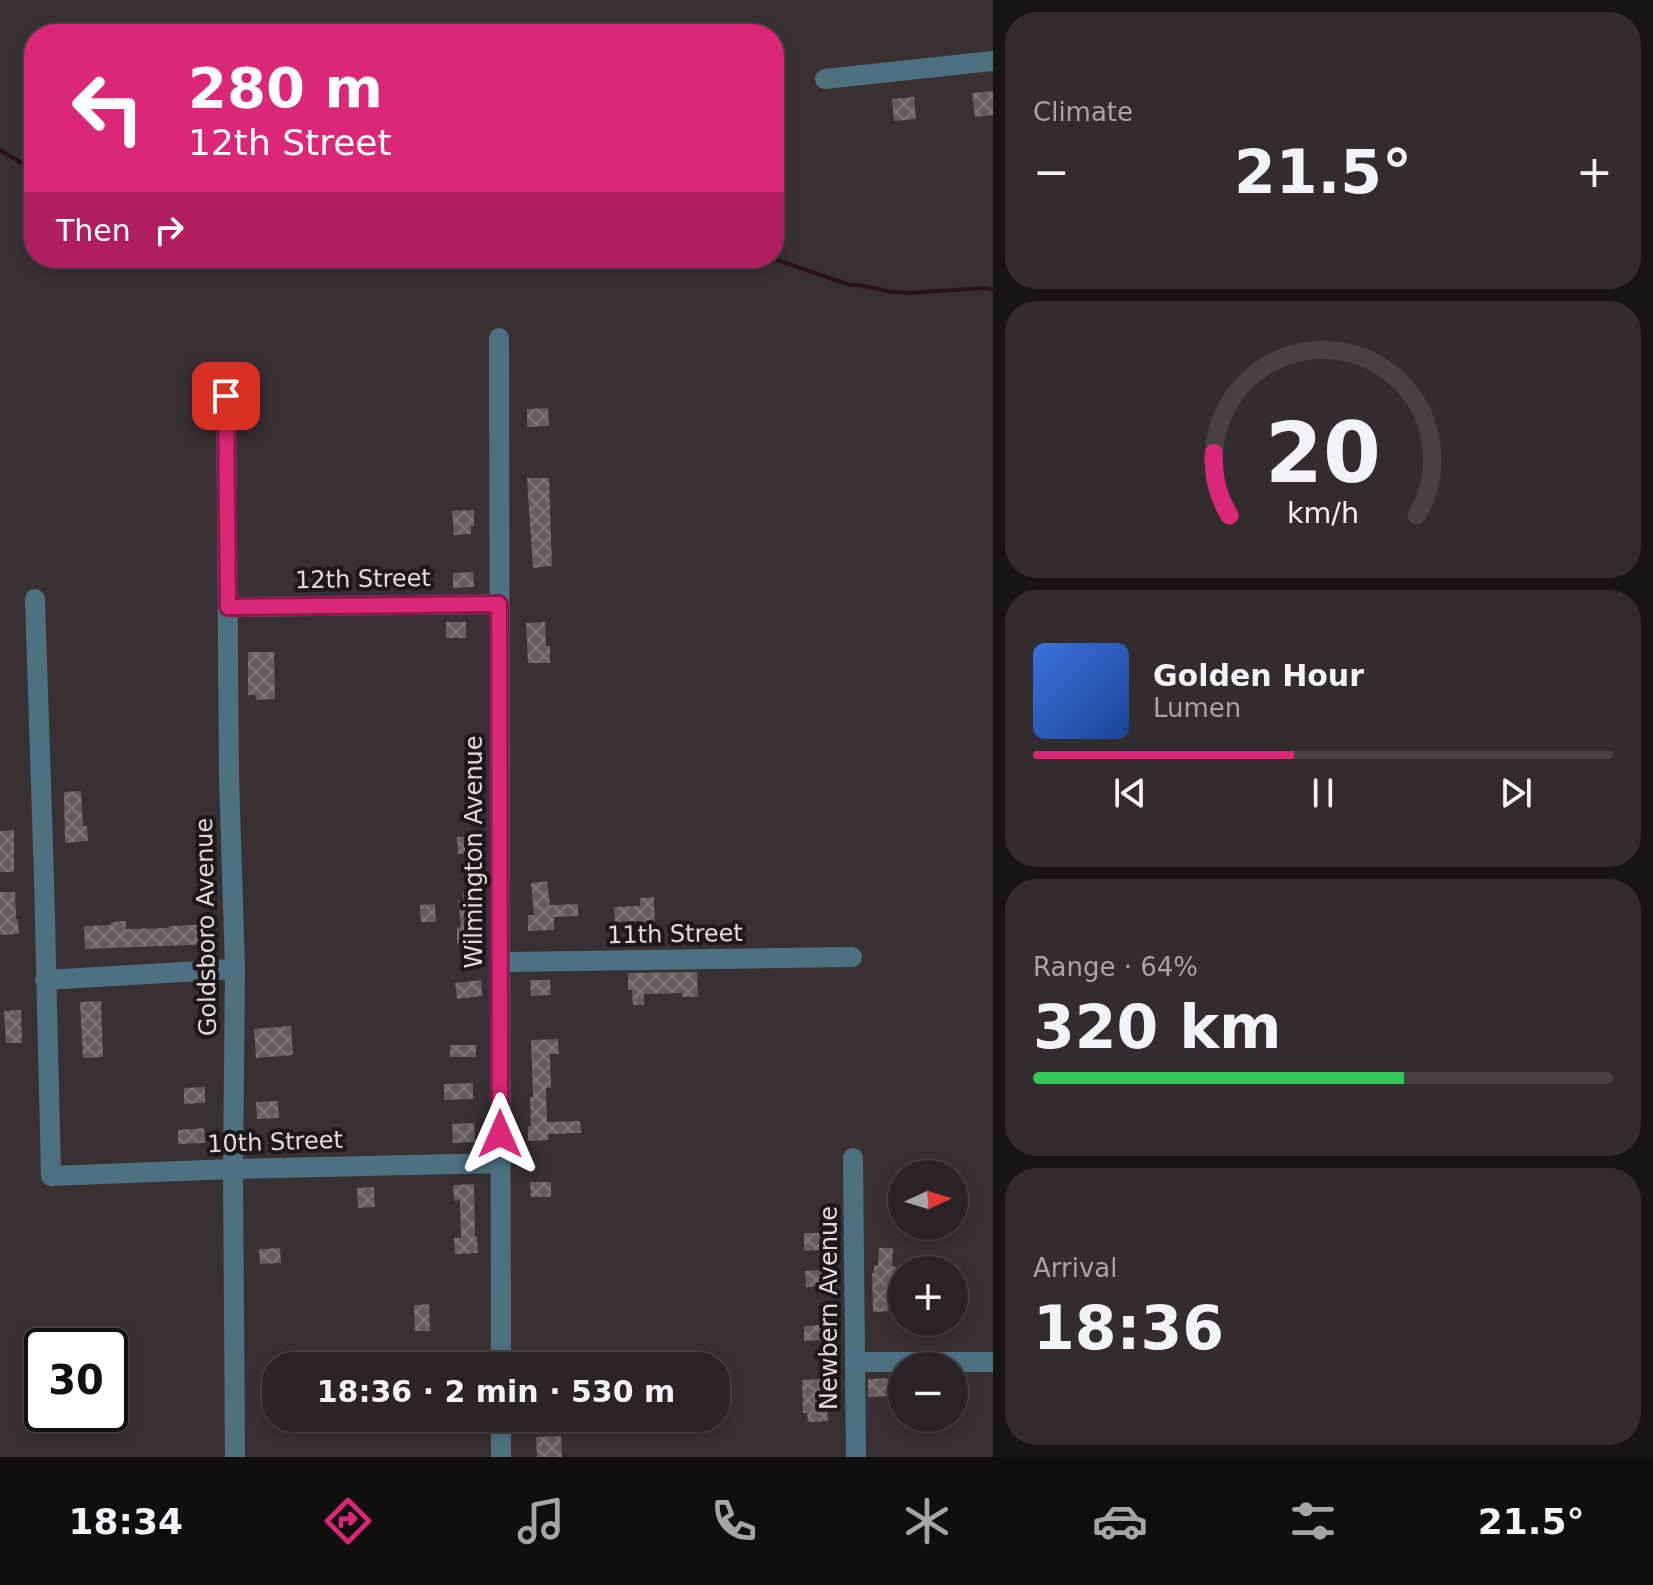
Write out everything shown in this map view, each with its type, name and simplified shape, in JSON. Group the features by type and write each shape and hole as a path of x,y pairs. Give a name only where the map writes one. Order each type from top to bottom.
{"street":[{"path":"825,79 993,61"},
{"name":"Wilmington Avenue","path":"499,338 501,1352"},
{"name":"Goldsboro Avenue","path":"226,396 229,777 235,969 235,1457"},
{"path":"35,599 45,980 235,969"},
{"name":"12th Street","path":"228,607 499,604"},
{"name":"11th Street","path":"500,962 852,957"},
{"name":"10th Street","path":"45,980 51,1176 501,1163"},
{"name":"Newbern Avenue","path":"853,1158 856,1457"},
{"path":"855,1362 993,1362"},
{"path":"501,1432 501,1457"}],"building":[{"path":"993,91 993,115 975,117 972,93"},
{"path":"914,97 916,119 894,121 892,99"},
{"path":"548,408 549,426 527,427 527,409"},
{"path":"527,478 549,478 552,566 533,568"},
{"path":"474,510 471,534 454,535 452,511"},
{"path":"473,572 474,587 453,588 453,573"},
{"path":"446,622 466,622 466,638 446,638"},
{"path":"545,622 550,663 528,663 526,623"},
{"path":"248,652 274,652 275,699 256,700 255,695 248,695"},
{"path":"81,791 83,826 87,826 88,841 65,843 64,792"},
{"path":"14,830 14,872 0,872 0,831"},
{"path":"482,836 483,853 458,854 457,837"},
{"path":"547,881 550,905 578,904 578,916 554,917 554,930 528,931 528,915 534,915 531,883"},
{"path":"479,891 479,943 457,944 457,928 461,927 458,901 464,900 463,892"},
{"path":"0,892 15,892 19,934 0,935"},
{"path":"654,897 655,923 615,922 614,907 640,906 640,898"},
{"path":"435,904 436,922 421,922 420,905"},
{"path":"126,921 126,929 214,924 215,944 85,949 84,926"},
{"path":"697,972 698,997 682,997 682,993 644,994 644,1005 633,1005 632,990 628,990 628,973"},
{"path":"481,980 482,996 457,999 455,983"},
{"path":"530,980 550,980 551,995 531,996"},
{"path":"101,1001 103,1057 83,1058 80,1002"},
{"path":"21,1010 22,1043 6,1043 4,1011"},
{"path":"291,1026 293,1055 256,1058 254,1029"},
{"path":"558,1039 559,1054 550,1054 551,1088 546,1088 547,1122 580,1121 581,1133 548,1134 548,1140 528,1141 530,1097 533,1097 531,1040"},
{"path":"450,1045 476,1045 476,1057 450,1057"},
{"path":"473,1083 473,1099 444,1100 444,1084"},
{"path":"205,1087 205,1103 184,1104 184,1088"},
{"path":"278,1101 279,1118 257,1119 256,1102"},
{"path":"474,1123 475,1142 453,1143 452,1124"},
{"path":"204,1128 205,1143 178,1144 178,1130"},
{"path":"530,1182 551,1182 551,1197 531,1197"},
{"path":"474,1184 478,1253 455,1254 454,1238 461,1238 460,1200 454,1201 453,1185"},
{"path":"374,1187 375,1207 358,1208 357,1188"},
{"path":"804,1233 821,1233 822,1250 804,1251"},
{"path":"280,1248 281,1263 260,1264 259,1249"},
{"path":"879,1248 893,1248 893,1256 888,1256 888,1311 873,1312 872,1273 874,1265 878,1266"},
{"path":"824,1270 825,1286 806,1287 805,1271"},
{"path":"429,1304 430,1331 415,1331 414,1305"},
{"path":"822,1325 822,1340 804,1341 804,1326"},
{"path":"888,1378 888,1396 868,1397 868,1379"},
{"path":"822,1379 823,1406 827,1405 828,1421 808,1422 807,1413 803,1413 802,1380"},
{"path":"561,1436 562,1457 537,1457 536,1437"}],"waterway":[{"path":"0,150 24,163"},
{"path":"784,262 850,285 893,292 993,290"}],"route":[{"path":"226,396 228,607 499,604 500,1134"}]}
